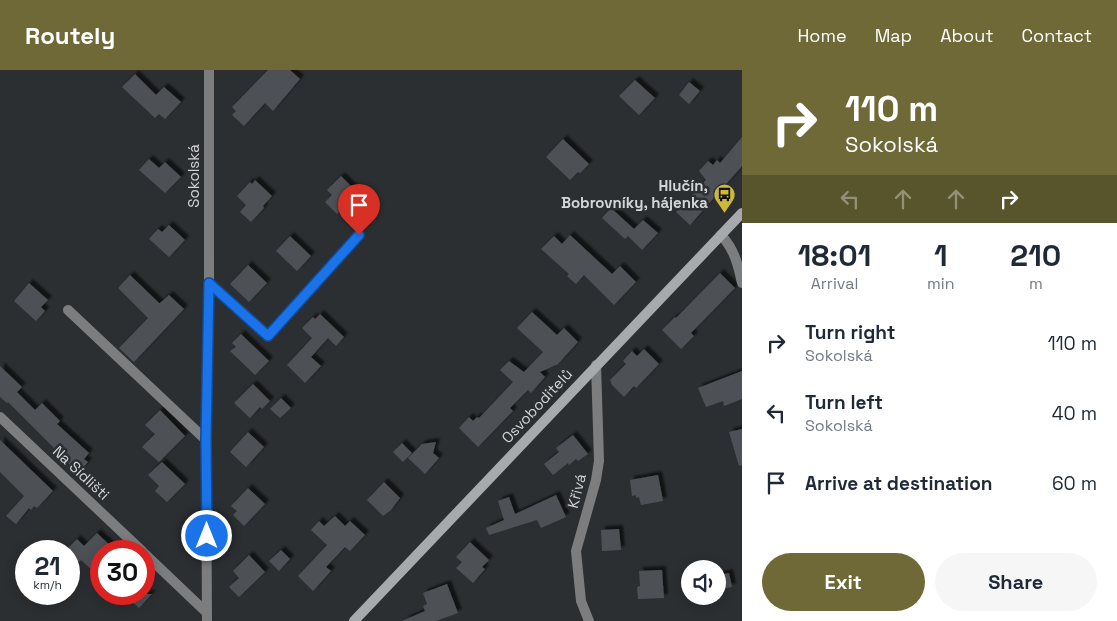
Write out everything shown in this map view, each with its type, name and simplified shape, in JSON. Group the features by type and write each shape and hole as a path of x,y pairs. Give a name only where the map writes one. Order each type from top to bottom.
{"street":[{"name":"Sokolská","path":"207,617 206,440 209,283 209,70"},
{"name":"Osvoboditelů","path":"354,621 742,213"},
{"path":"721,234 734,253 742,283"},
{"path":"68,310 206,440"},
{"name":"Křivá","path":"589,621 581,600 576,551 596,480 599,460 596,365"},
{"name":"Na Sídlišti","path":"0,417 130,540"},
{"name":"Na Sídlišti","path":"155,564 207,617"}],"lane":[{"path":"209,283 268,336 359,235"}],"building":[{"path":"268,70 290,70 300,79 273,111 265,103 244,126 232,115 236,111 232,107"},
{"path":"135,74 156,95 164,87 181,102 165,119 159,114 155,118 122,87"},
{"path":"635,80 655,98 639,115 619,96"},
{"path":"689,82 700,91 689,104 679,95"},
{"path":"742,137 742,166 690,225 676,212 706,180 699,171 708,161 713,165 717,160 720,163"},
{"path":"563,139 589,164 570,180 546,157"},
{"path":"149,159 159,168 165,162 181,177 165,193 139,170"},
{"path":"341,176 359,194 346,208 344,207 337,214 325,202 332,195 327,190"},
{"path":"255,180 272,196 251,222 240,212 246,205 237,196 250,182 252,184"},
{"path":"611,208 634,229 643,220 658,233 642,250 628,236 625,239 602,218"},
{"path":"169,225 185,240 169,257 149,239 158,229 162,232"},
{"path":"570,235 612,274 620,266 636,282 614,305 584,275 576,284 567,276 569,274 541,249 554,236 562,244"},
{"path":"290,236 311,256 297,271 276,251"},
{"path":"248,265 267,283 249,302 230,284"},
{"path":"720,273 735,288 691,333 694,336 681,349 662,330"},
{"path":"130,275 159,303 169,295 184,309 134,362 119,348 148,318 118,288"},
{"path":"29,283 48,300 41,307 45,311 36,321 14,301"},
{"path":"532,312 557,335 564,328 578,342 558,364 540,372 545,377 531,393 528,390 510,408 513,411 478,447 459,428 469,417 473,421 477,417 479,418 513,382 500,370 509,361 524,372 543,352 517,328"},
{"path":"320,314 344,337 336,346 328,338 311,357 321,366 305,383 287,365 312,338 302,328 313,317 315,319"},
{"path":"241,334 269,361 255,375 230,351 236,347 232,343"},
{"path":"644,349 659,364 636,388 634,386 624,397 612,385 610,380 626,364 623,361 632,351 637,356"},
{"path":"0,366 22,387 17,392 35,410 42,403 60,421 57,424 89,453 84,459 88,462 79,473 58,455 59,453 8,402 0,397"},
{"path":"742,371 742,399 724,406 723,401 706,407 698,388"},
{"path":"253,384 270,401 262,409 260,407 250,418 234,403"},
{"path":"281,398 291,408 280,418 270,409"},
{"path":"160,410 185,436 159,462 142,447 155,434 145,425"},
{"path":"742,429 742,465 739,466 729,432"},
{"path":"248,432 264,447 246,467 230,452"},
{"path":"573,435 588,454 578,461 576,459 569,465 568,463 553,475 544,464 559,452 556,448"},
{"path":"0,440 53,491 37,508 34,506 31,510 29,508 16,524 6,516 24,496 0,472"},
{"path":"436,442 433,453 439,458 425,474 408,458 422,444"},
{"path":"402,443 412,453 403,462 393,452"},
{"path":"162,462 185,484 167,502 155,491 159,486 148,475"},
{"path":"658,475 663,501 641,505 639,497 636,498 636,495 632,496 630,480"},
{"path":"384,482 400,498 391,510 383,516 367,500"},
{"path":"248,488 265,504 244,526 233,515 237,511 231,506"},
{"path":"556,495 566,517 541,528 537,520 489,535 486,528 504,520 498,501 509,497 515,514"},
{"path":"335,516 345,526 350,521 365,535 350,551 345,547 326,567 331,571 313,591 298,576 327,545 311,530 319,521 324,526"},
{"path":"619,529 621,550 602,551 601,530"},
{"path":"97,533 104,540 90,540"},
{"path":"90,540 90,568 80,561 80,542 84,546"},
{"path":"470,542 489,560 482,567 485,569 473,583 456,568 462,562 456,557"},
{"path":"281,550 290,559 279,571 269,561"},
{"path":"249,555 265,572 239,597 229,587 239,578 233,571"},
{"path":"662,570 664,598 638,599 637,587 640,586 639,571"},
{"path":"729,573 732,587 726,588 726,574"},
{"path":"447,584 458,613 436,621 402,621 425,611 423,606 427,604 423,593"}],"place":[{"name":"Hlučín, Bobrovníky, hájenka","path":"724,214"}],"route":[{"path":"207,536 206,440 209,283 268,336 359,235"}]}
